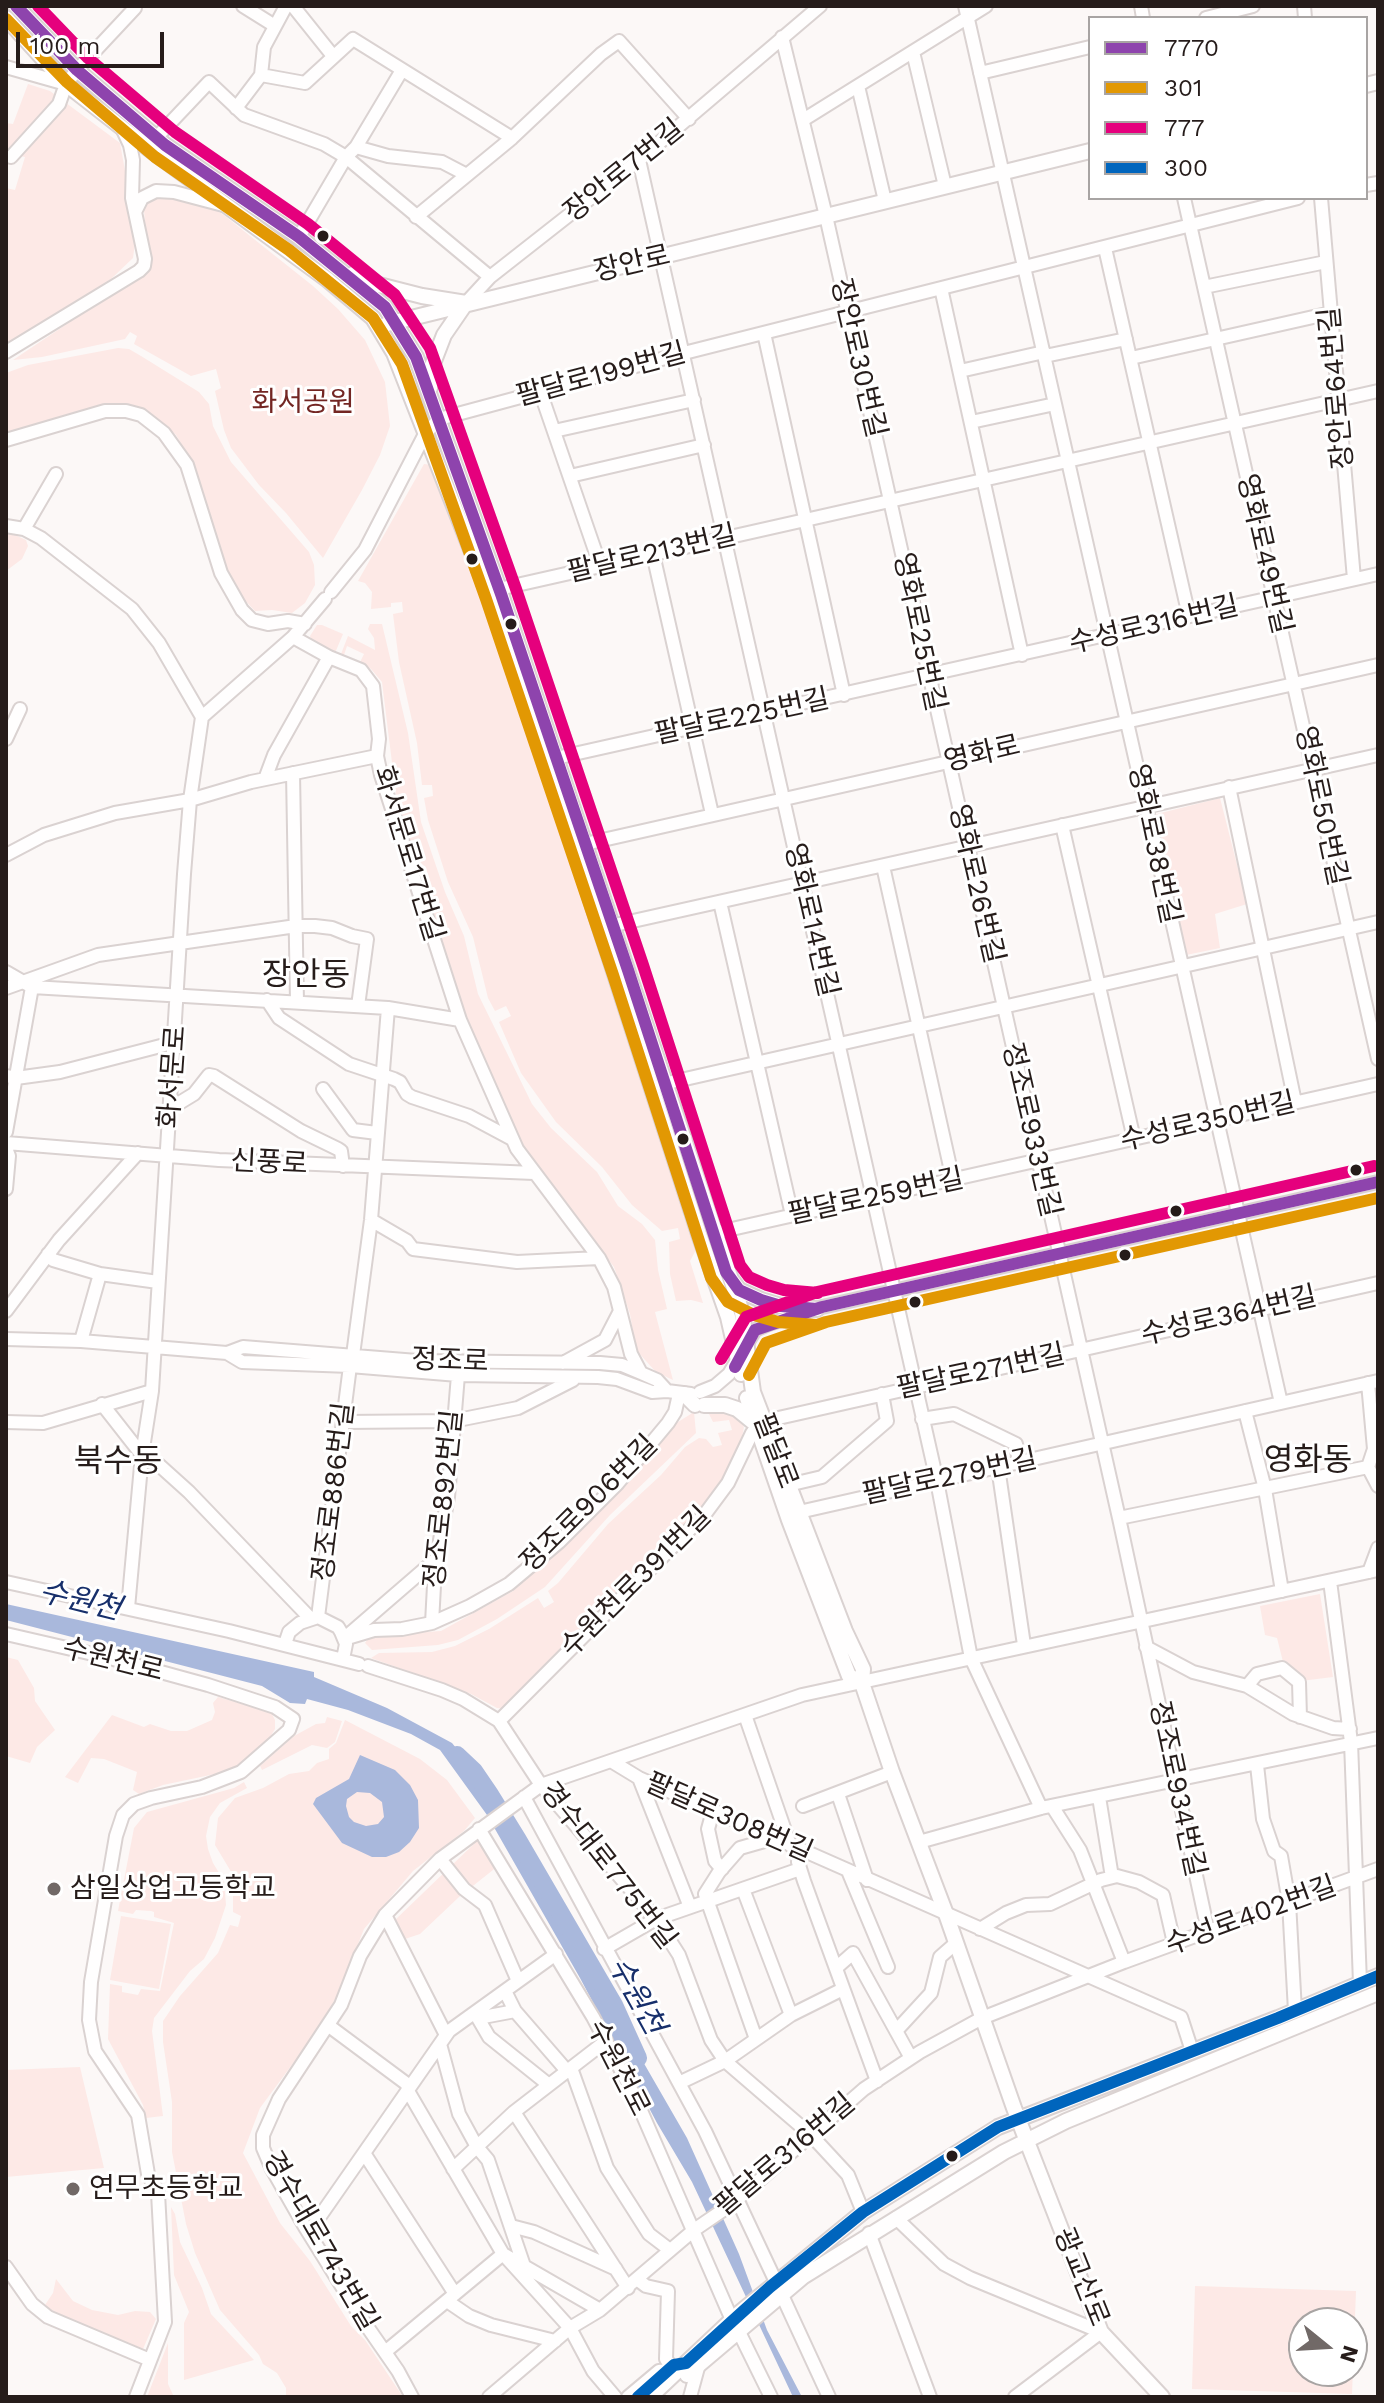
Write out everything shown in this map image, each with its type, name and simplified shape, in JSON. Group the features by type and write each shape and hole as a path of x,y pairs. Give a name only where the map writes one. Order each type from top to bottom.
{"main road":[{"name":"팔달로","path":"16,6 77,70 156,138 299,237 385,307 416,357 585,844 606,927 728,1317 758,1425 849,1676 862,1683"},
{"path":"6,18 66,84 229,207"},
{"name":"장안로","path":"379,327 1088,151"},
{"name":"팔달로","path":"229,207 328,280 373,318 394,353 488,593 742,1312 758,1425 788,1485 863,1669 862,1683 892,1772 1027,2140"},
{"path":"335,266 375,284 466,303 444,335 432,366 430,395"},
{"path":"726,1272 739,1290 761,1300 781,1306 817,1309"},
{"path":"689,1396 730,1407 758,1425"},
{"path":"638,2397 737,2323 863,2212 998,2127 1378,1976"},
{"path":"775,2290 1027,2140 1066,2121 1378,1993"},
{"name":"광교산로","path":"1027,2140 1101,2332 1162,2397"},
{"path":"650,2397 681,2366"},
{"path":"662,2397 681,2366"}],"street":[{"path":"11,157 59,104 66,84 135,8 133,6"},
{"path":"243,6 275,26"},
{"path":"236,108 261,75 264,47 286,6"},
{"path":"293,6 333,56"},
{"name":"장안로7번길","path":"466,303 490,277 689,119 820,6"},
{"path":"803,120 913,52 966,12 986,6"},
{"path":"1214,16 1253,6"},
{"name":"영화로38번길","path":"966,12 1281,1403"},
{"name":"장안로30번길","path":"782,37 890,501"},
{"path":"261,75 305,83 353,39 512,138"},
{"path":"416,217 512,138 601,54 619,41 689,119"},
{"path":"980,73 1088,47"},
{"path":"913,52 945,186"},
{"path":"6,67 66,84"},
{"path":"299,237 402,70"},
{"path":"156,138 209,82 244,115 324,144 346,157 490,277"},
{"path":"858,86 885,201"},
{"path":"6,352 139,271 145,259 132,198 133,160 122,128"},
{"path":"356,147 388,156 442,162 465,174"},
{"name":"영화로14번길","path":"639,160 937,1481 971,1658 1046,1807"},
{"path":"135,212 142,198 156,191 174,192 229,207"},
{"name":"영화로49번길","path":"1184,200 1294,684"},
{"name":"팔달로199번길","path":"439,419 684,353 1290,200"},
{"name":"장안로64번길","path":"1321,200 1354,579"},
{"path":"1105,248 1189,616"},
{"path":"1204,287 1326,262"},
{"path":"941,288 1022,655"},
{"path":"1131,358 1331,313"},
{"path":"764,333 844,695"},
{"path":"960,371 1126,339"},
{"path":"540,391 600,565"},
{"name":"팔달로213번길","path":"499,589 1378,391"},
{"path":"554,431 694,400"},
{"path":"971,422 1055,404"},
{"path":"6,440 105,411 141,415 164,433 187,465 221,573 242,610 252,620 268,624 288,621 305,624"},
{"path":"6,526 24,529 41,538 132,609 159,643 202,717 293,637 365,550 425,434 439,419"},
{"path":"570,476 704,445"},
{"path":"24,529 56,474"},
{"name":"영화로25번길","path":"890,501 948,762"},
{"path":"653,554 712,814"},
{"name":"수성로316번길","path":"929,675 1378,574"},
{"name":"화서문로17번길","path":"293,637 361,670 373,686 379,739 377,756 460,1020 512,1139 599,1258 614,1287 631,1354 641,1373"},
{"path":"265,779 274,755 329,657"},
{"name":"영화로","path":"585,844 1378,665"},
{"name":"팔달로225번길","path":"556,758 929,675"},
{"name":"영화로50번길","path":"1294,684 1378,1059"},
{"path":"6,739 20,709"},
{"name":"화서문로","path":"128,1608 142,1455 152,1391 190,800 202,717"},
{"path":"606,927 1378,755"},
{"path":"6,855 67,827 115,813 190,800 265,779 377,756"},
{"name":"영화로26번길","path":"948,762 1003,1006"},
{"path":"293,773 297,1002"},
{"path":"1229,787 1295,1102"},
{"path":"1062,825 1134,1139"},
{"path":"883,866 953,1180"},
{"path":"720,902 792,1215"},
{"path":"663,1084 1378,922"},
{"path":"6,988 26,984 98,955 296,926 332,928 367,939 358,1006"},
{"path":"6,972 26,984 388,1008 460,1020"},
{"path":"6,1132 11,1077 26,984"},
{"path":"267,1000 279,1018 349,1064 381,1073 400,1082 412,1097 469,1116 512,1139"},
{"name":"정조로933번길","path":"1003,1006 1058,1254"},
{"name":"정조로886번길","path":"314,1618 371,1220 388,1008"},
{"path":"11,1077 60,1072 176,1042"},
{"path":"171,1108 194,1094 209,1075 221,1079 301,1131 341,1151 343,1166"},
{"name":"수성로350번길","path":"1038,1161 1378,1084"},
{"path":"323,1089 353,1130 377,1133"},
{"path":"6,1145 9,1156 6,1189"},
{"name":"신풍로","path":"6,1145 219,1160 534,1173"},
{"path":"6,1311 48,1254 138,1153"},
{"name":"팔달로259번길","path":"714,1233 1038,1161"},
{"path":"689,1396 715,1386 729,1374 739,1362 755,1330 817,1309 1378,1182"},
{"path":"371,1220 407,1241 413,1249 517,1262 599,1258"},
{"path":"48,1254 53,1260 100,1274 158,1282"},
{"name":"정조로934번길","path":"1058,1254 1119,1518 1208,1931"},
{"path":"81,1341 100,1274"},
{"name":"수성로364번길","path":"1080,1350 1378,1283"},
{"path":"560,1364 605,1340 620,1311"},
{"name":"정조로","path":"6,1339 81,1341 227,1353 242,1362 611,1364 641,1373 689,1396"},
{"name":"팔달로271번길","path":"758,1425 1080,1350"},
{"name":"정조로","path":"351,1361 458,1375 617,1379 652,1392 689,1396"},
{"name":"정조로892번길","path":"432,1623 436,1558 448,1497 458,1375"},
{"path":"344,1422 453,1421 518,1408 578,1378"},
{"path":"1373,1382 1376,1448 1368,1467 1377,1485"},
{"name":"팔달로279번길","path":"799,1512 1373,1382"},
{"path":"6,1422 43,1423 152,1391"},
{"name":"팔달로271번길","path":"788,1485 822,1477 887,1421 882,1394"},
{"name":"정조로906번길","path":"344,1639 374,1630 432,1623 509,1584 559,1542 618,1483 689,1396"},
{"path":"102,1404 142,1455 159,1465 189,1492 314,1618 338,1627 346,1644 343,1659"},
{"path":"1245,1411 1265,1489 1282,1591"},
{"path":"922,1419 954,1414 1016,1444 1019,1463"},
{"name":"수원천로391번길","path":"499,1721 705,1514 728,1483 758,1425"},
{"path":"998,1467 1024,1645"},
{"path":"1119,1518 1368,1467"},
{"path":"1374,1571 1378,1548"},
{"path":"344,1639 436,1558"},
{"name":"경수대로743번길","path":"412,2397 272,2169 263,2148 263,2135 279,2099 341,2005 360,1956 385,1915 440,1859 541,1785 802,1695 1374,1571"},
{"path":"1330,1581 1350,1735 1360,1983"},
{"name":"수원천로","path":"6,1582 343,1659 442,1690 499,1721"},
{"path":"285,1644 289,1632 314,1618"},
{"name":"수원천로","path":"6,1634 208,1685 290,1714 293,1719 292,1727 241,1772 202,1787 141,1801 129,1808 119,1822 91,1982 89,2020 95,2051 138,2115 148,2174 158,2193 166,2309 165,2322 150,2360"},
{"name":"정조로934번길","path":"1146,1647 1193,1672 1247,1686 1300,1717 1350,1735"},
{"path":"1247,1686 1257,1674 1282,1668 1299,1682 1300,1717"},
{"path":"604,1949 656,1919 800,1869 796,1848 745,1715"},
{"name":"경수대로775번길","path":"499,1721 541,1785 656,1919 679,1955 711,2040 725,2061 811,2135 848,2175 863,2212"},
{"path":"919,1842 1046,1807 1257,1765 1350,1735 1378,1738"},
{"name":"팔달로308번길","path":"611,1761 639,1778 1181,2017 1192,2051"},
{"path":"1257,1765 1263,1819 1274,1851 1281,1856 1289,1902 1295,2011"},
{"path":"803,1806 892,1772"},
{"path":"639,1778 690,1907"},
{"name":"팔달로308번길","path":"838,1794 867,1880"},
{"path":"1099,1797 1112,1877"},
{"name":"수원천로","path":"521,1799 705,2131 775,2290 829,2397"},
{"path":"1046,1807 1080,1850 1124,1962"},
{"path":"713,1811 708,1829 715,1861 722,1869"},
{"name":"수원천로","path":"483,1828 635,2097 771,2397"},
{"path":"756,2039 705,1894 740,1848 775,1838"},
{"path":"440,1859 464,1889 485,1905 518,1981"},
{"name":"팔달로316번길","path":"800,1869 877,2081"},
{"name":"수성로402번길","path":"982,2018 1174,1943 1378,1869"},
{"name":"팔달로308번길","path":"848,1871 888,1967"},
{"path":"980,1929 1026,1905 1050,1904 1112,1877 1139,1882 1163,1895 1174,1943"},
{"path":"743,1889 791,2015"},
{"path":"385,1915 443,2039 459,2114 488,2160 524,2266"},
{"path":"896,2031 931,1993 940,1957 956,1943"},
{"path":"836,1968 853,1953 911,2058"},
{"path":"309,2232 443,2039 556,1954"},
{"path":"679,2083 725,2061 791,2015 843,1989"},
{"path":"505,1991 515,2011 569,2070 607,2168 649,2234 670,2250"},
{"path":"476,2016 515,2011"},
{"path":"476,2016 489,2037 549,2085"},
{"name":"팔달로316번길","path":"489,2397 570,2328 600,2310 695,2229 734,2202 877,2081 982,2018"},
{"path":"329,2026 407,2084 408,2091 503,2254 570,2328 593,2371 615,2397"},
{"path":"453,2169 514,2112 606,2041"},
{"path":"514,2112 616,2269 633,2284 668,2291 666,2359 681,2366 690,2397"},
{"path":"364,2153 451,2298 469,2316 491,2325 555,2341"},
{"path":"896,2218 944,2264 970,2278 1101,2332"},
{"path":"511,2226 534,2232 616,2269"},
{"path":"869,2233 930,2397"},
{"path":"385,2352 503,2254"},
{"path":"503,2254 600,2310"},
{"path":"6,2267 32,2304 48,2317 150,2360 136,2397"},
{"path":"1015,2397 1101,2332"},
{"path":"628,2397 659,2371 681,2366"}],"green space":[{"path":"28,84 50,91 120,143 126,176 127,210 135,243 133,258 111,279 6,347 6,188 15,190 25,157 6,154 6,123 13,124"},
{"name":"화서공원","path":"149,192 209,205 313,286 365,340 385,382 390,426 380,455 323,558 231,448 215,391 221,388 216,369 191,376 134,344 137,336 130,332 125,339 13,360 149,269 143,199"},
{"path":"118,348 129,349 199,392 209,404 213,426 231,462 309,552 314,565 315,585 305,603 292,613 255,611 237,592 223,567 200,483 188,456 176,435 147,410 129,404 103,407 6,437 6,373 28,365"},
{"path":"424,464 433,465 485,594 689,1212 683,1215 697,1248 690,1261 703,1303 676,1301 670,1274 669,1242 680,1239 678,1228 662,1231 632,1205 602,1167 556,1122 521,1073 499,1022 511,1016 506,1006 495,1011 488,998 473,937 448,882 428,820 424,798 433,796 432,785 422,785 417,743 399,662 393,614 403,612 402,602 391,603 391,607 371,609 372,592 365,583 358,581"},
{"path":"6,534 26,540 28,546 22,559 6,571"},
{"path":"370,624 382,624 408,733 421,822 464,936 478,994 532,1104 551,1128 597,1172 618,1206 642,1224 655,1240 667,1309 655,1312 673,1380 656,1372 636,1350 630,1314 614,1267 517,1141 482,1058 458,995 396,795 382,682 360,662 364,654 347,646 344,655 341,654 348,636 375,650 374,638 368,629"},
{"path":"317,625 343,634 335,653 312,642 310,636"},
{"path":"1220,798 1247,904 1215,914 1220,948 1186,955 1153,815"},
{"path":"720,1409 740,1418 744,1427 741,1443 722,1487 698,1517 506,1709 371,1658 379,1653 432,1652 455,1646 538,1598 544,1608 554,1602 548,1591 608,1524 661,1475 685,1447 699,1438 706,1439 713,1447 722,1445 718,1433 732,1430 729,1420 713,1422 707,1410"},
{"path":"694,1412 696,1433 610,1515 545,1587 458,1640 438,1645 372,1650 365,1643 369,1637 381,1635 441,1631 513,1591 558,1551 678,1422"},
{"path":"1320,1594 1333,1677 1301,1681 1284,1666 1277,1638 1265,1635 1260,1606"},
{"path":"6,1657 18,1660 34,1688 35,1701 55,1730 37,1747 30,1763 6,1756"},
{"path":"218,1697 271,1712 275,1720 275,1729 270,1737 234,1770 163,1785 139,1794 133,1790 137,1772 104,1759 91,1758 78,1783 65,1777 112,1715 144,1727 150,1724 171,1731 187,1731 212,1720 215,1712 213,1703"},
{"path":"327,1717 342,1721 335,1742 327,1748 312,1745 262,1770 260,1766 294,1736 316,1724 325,1723"},
{"path":"345,1720 420,1759 447,1780 475,1818 464,1831 413,1871 364,1929 339,1992 320,2027 260,2108 243,2153 280,2223 310,2261 351,2326 365,2340 403,2397 286,2397 286,2388 277,2373 263,2364 259,2355 220,2310 195,2253 172,2152 172,2102 163,2021 180,1996 218,1953 230,1925 238,1927 241,1916 233,1912 233,1875 215,1845 218,1818 235,1798 289,1774 309,1771 317,1763 329,1759 329,1749 336,1743"},
{"path":"244,1782 247,1788 220,1803 210,1817 206,1836 208,1849 224,1881 226,1905 204,1959 190,1971 154,2018 152,2031 163,2116 146,2118 143,2105 108,2039 110,1984 122,1986 122,1992 138,1995 141,1989 160,1991 174,1923 154,1917 151,1911 136,1910 133,1914 118,1911 134,1828 147,1812 234,1788"},
{"path":"478,1840 498,1866 420,1934 405,1939 395,1920"},
{"path":"121,1916 171,1924 159,1989 110,1980"},
{"path":"80,2067 104,2168 6,2177 6,2070"},
{"path":"171,2207 180,2242 211,2314 254,2360 184,2380 184,2323 189,2312 174,2275"},
{"path":"56,2279 73,2301 92,2310 118,2315 150,2312 156,2319 143,2349 59,2316 45,2305 53,2293"},
{"path":"1195,2286 1356,2291 1355,2307 1288,2307 1288,2387 1352,2387 1352,2394 1192,2389"},
{"path":"168,2343 168,2384 174,2397 147,2397"}],"water":[{"path":"6,1604 314,1672 314,1677 387,1708 452,1743 470,1765 529,1864 687,2138 739,2254 767,2330 802,2397 793,2397 692,2182 580,1978 487,1815 440,1750 411,1734 348,1710 307,1699 305,1704 290,1703 262,1686 6,1620"},
{"path":"360,1755 395,1770 410,1785 418,1800 419,1828 399,1852 386,1857 372,1857 342,1843 313,1804 316,1798 349,1779","holes":["357,1792 370,1793 382,1802 384,1817 378,1824 366,1826 354,1822 346,1806 347,1799"]}],"waterway":[{"name":"수원천","path":"457,1755 474,1771 518,1840 614,2005 638,2058"}],"transit line":[{"name":"7770","path":"16,6 77,70 165,145 299,237 385,307 416,357 501,594 726,1272 739,1290 761,1300 781,1306 817,1309"},
{"name":"777","path":"38,6 88,58 175,132 308,224 395,295 430,348 516,589 740,1265 749,1277 767,1285 818,1293"},
{"name":"301","path":"6,19 67,82 155,157 289,250 373,318 402,364 486,599 711,1278 728,1302 754,1315 778,1322 816,1325"},
{"name":"777","path":"721,1359 746,1317 817,1292 1374,1166"},
{"name":"7770","path":"735,1367 755,1330 822,1307 1378,1182"},
{"name":"301","path":"749,1375 766,1343 826,1322 1378,1198"},
{"name":"300","path":"638,2397 674,2365 686,2363 770,2287 863,2212 998,2127 1378,1976"}],"place":[{"name":"삼일상업고등학교","path":"54,1889"},
{"name":"연무초등학교","path":"73,2189"}],"district":[{"name":"장안동","path":"306,976"},
{"name":"영화동","path":"1308,1461"},
{"name":"북수동","path":"118,1462"}]}
